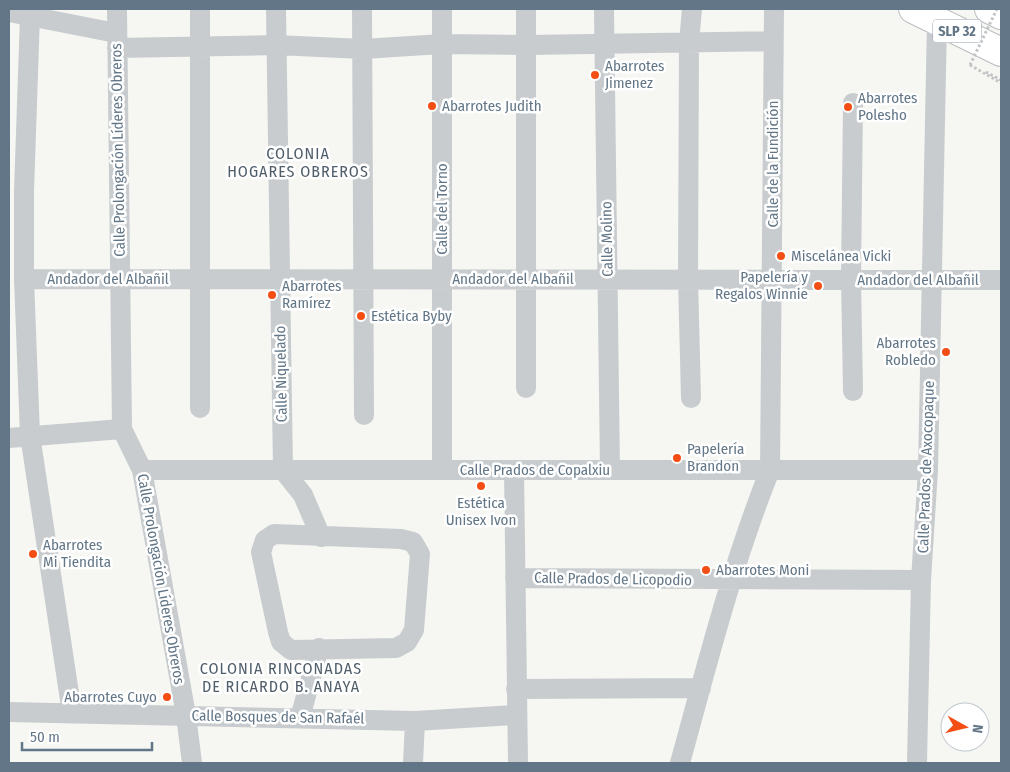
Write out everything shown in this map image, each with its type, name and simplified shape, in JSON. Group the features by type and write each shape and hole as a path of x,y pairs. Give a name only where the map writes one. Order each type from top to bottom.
{"highway":[{"name":"SLP 32","path":"989,9 1001,15"},
{"name":"SLP 32","path":"925,15 1001,52"}],"street":[{"name":"Calle Prolongación Líderes Obreros","path":"117,9 122,429 142,470 186,715 192,763"},
{"path":"200,9 200,408"},
{"name":"Calle Niquelado","path":"276,9 282,470"},
{"path":"362,9 364,415"},
{"name":"Calle del Torno","path":"442,9 442,470"},
{"path":"526,9 528,45 526,388"},
{"name":"Calle Molino","path":"604,9 610,470"},
{"path":"691,398 688,279 692,9"},
{"name":"Calle de la Fundición","path":"770,470 774,9"},
{"path":"9,12 30,15 117,41 201,45 276,45 363,49 442,44 528,45 773,41"},
{"path":"30,15 16,187 24,279 30,436 72,713"},
{"name":"Calle Prados de Axocopaque","path":"917,763 921,580 928,470 931,280 925,15"},
{"path":"853,103 851,280 853,391"},
{"name":"Andador del Albañil","path":"24,279 1001,280"},
{"path":"9,438 122,429"},
{"name":"Calle Prados de Copalxiu","path":"142,470 928,470"},
{"path":"282,470 303,495 321,537"},
{"path":"514,470 518,763"},
{"path":"680,763 747,527 770,470"},
{"path":"274,534 321,537 413,542 420,554 414,630 406,642 396,648 291,650 281,642 261,552 265,540 274,534"},
{"name":"Calle Prados de Licopodio","path":"515,578 921,580"},
{"path":"300,718 319,648"},
{"path":"516,689 701,688"},
{"name":"Calle Bosques de San Rafaél","path":"9,712 415,721 516,715"},
{"path":"413,763 415,721"}],"path":[{"path":"997,9 970,65 1001,83"}],"place":[{"name":"Abarrotes Jimenez","path":"595,75"},
{"name":"Abarrotes Judith","path":"432,106"},
{"name":"Abarrotes Polesho","path":"848,107"},
{"name":"Miscelánea Vicki","path":"781,256"},
{"name":"Papelería y Regalos Winnie","path":"818,286"},
{"name":"Abarrotes Ramírez","path":"272,295"},
{"name":"Estética Byby","path":"361,316"},
{"name":"Abarrotes Robledo","path":"946,352"},
{"name":"Papelería Brandon","path":"677,458"},
{"name":"Estética Unisex Ivon","path":"481,486"},
{"name":"Abarrotes Mi Tiendita","path":"33,554"},
{"name":"Abarrotes Moni","path":"706,570"},
{"name":"Abarrotes Cuyo","path":"167,697"}],"district":[{"name":"COLONIA HOGARES OBREROS","path":"298,162"},
{"name":"COLONIA RINCONADAS DE RICARDO B. ANAYA","path":"281,677"}]}
